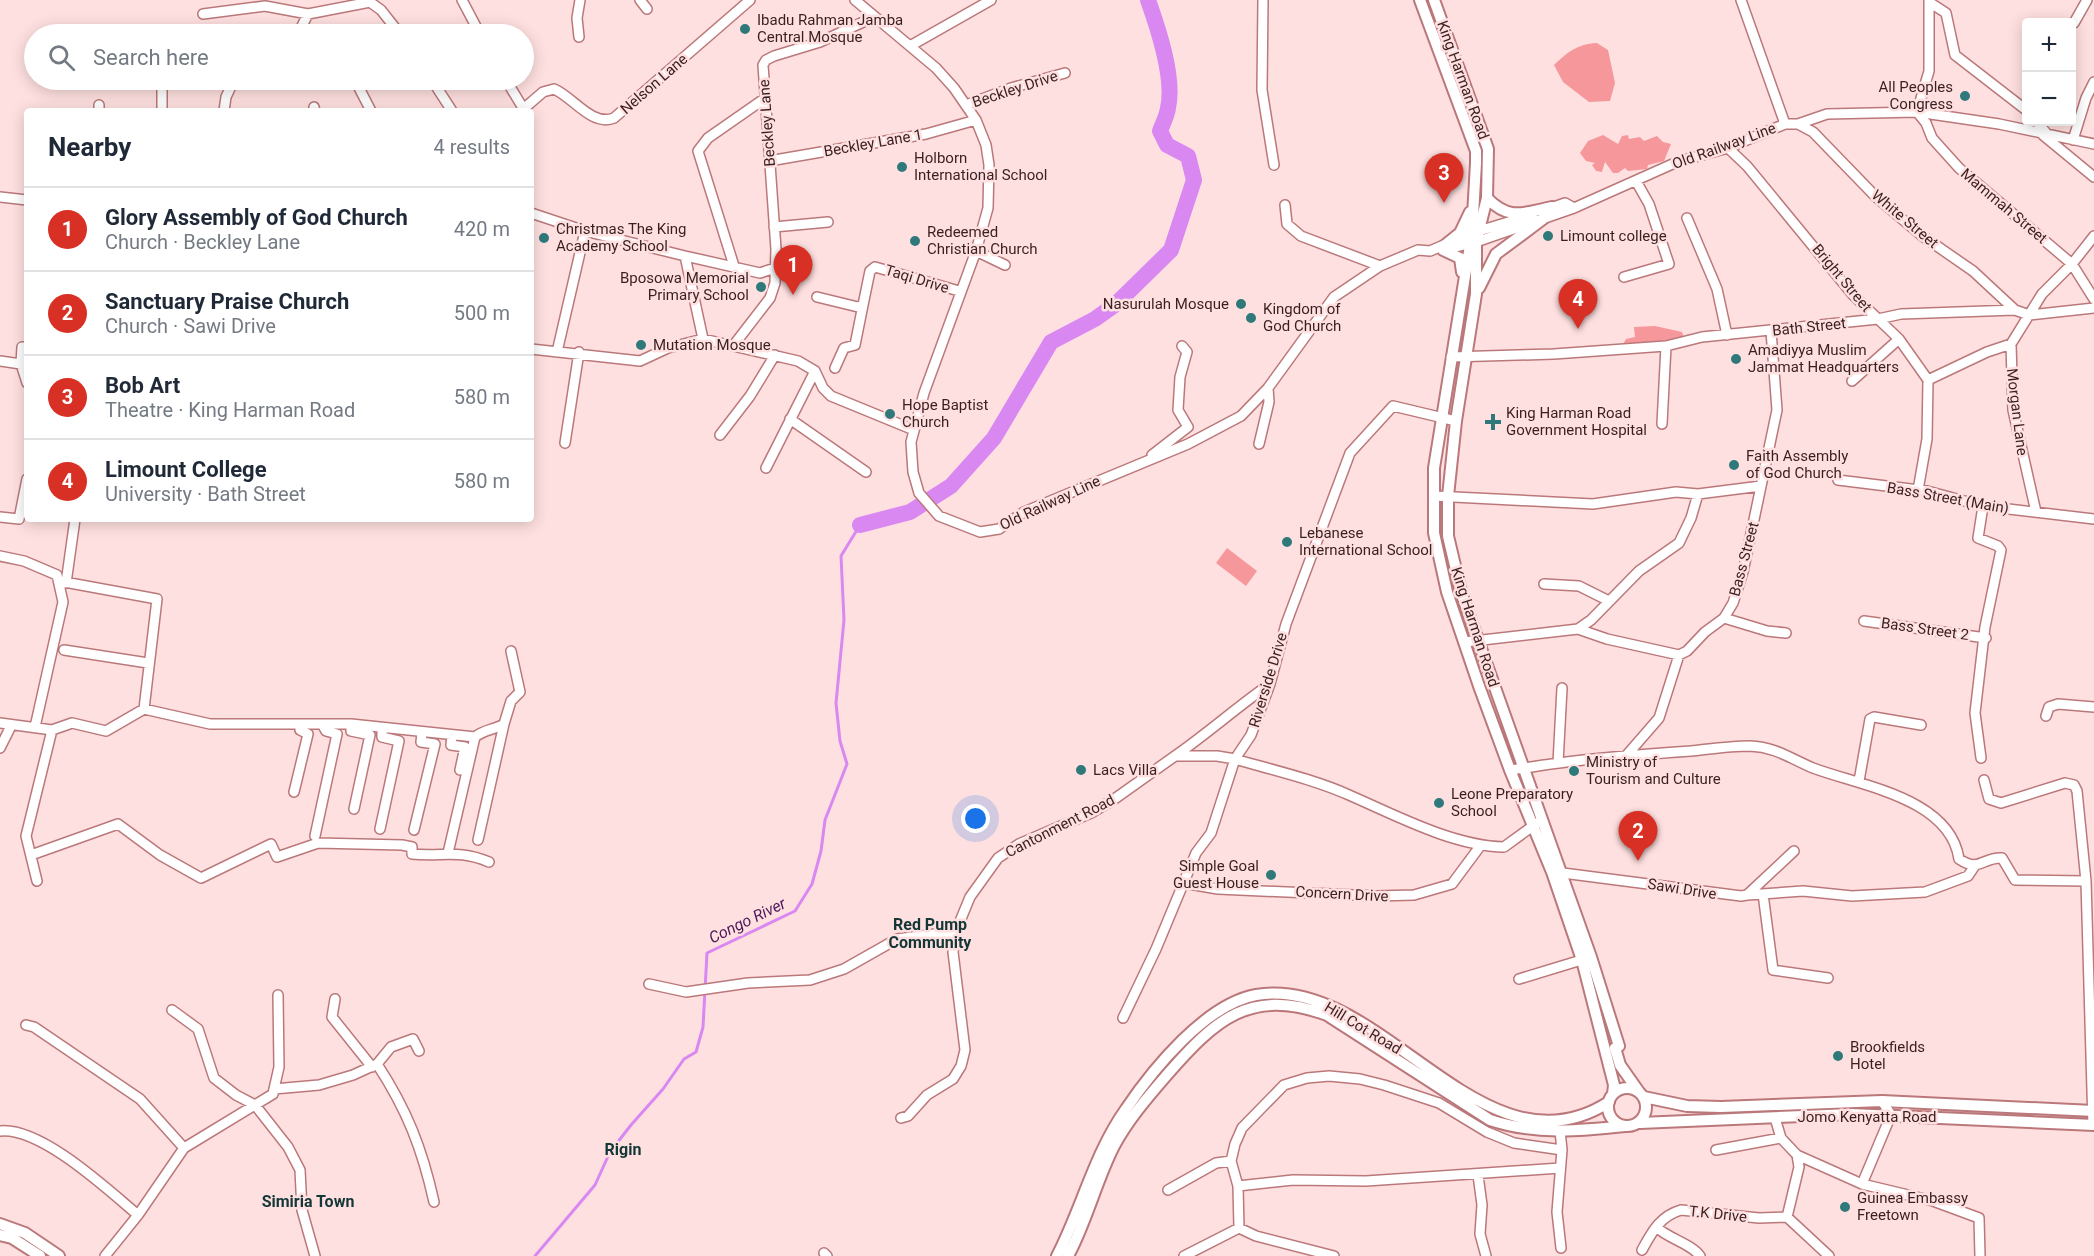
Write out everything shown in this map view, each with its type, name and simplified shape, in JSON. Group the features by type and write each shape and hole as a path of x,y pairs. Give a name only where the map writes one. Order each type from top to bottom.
{"main road":[{"name":"King Harman Road","path":"1420,0 1476,151 1474,201 1476,294 1456,421 1448,496 1450,546 1462,595 1524,769 1538,823 1619,1046 1615,1048 1620,1065 1641,1094"},
{"name":"King Harman Road","path":"1434,0 1488,149 1487,198 1474,238 1463,286 1434,468 1434,533 1440,563 1464,642 1510,770 1538,823"},
{"path":"1463,116 1474,112"},
{"path":"1487,198 1500,210 1511,214 1552,207"},
{"path":"1463,286 1460,258 1444,248 1464,228 1474,201"},
{"path":"1476,294 1496,254 1544,219"},
{"name":"King Harman Road","path":"1587,958 1614,1085 1611,1098"},
{"name":"Hill Cot Road","path":"1057,1256 1067,1236 1096,1158 1137,1093 1193,1031 1234,1002 1256,995 1286,993 1308,997 1334,1007 1471,1096 1515,1117 1559,1120 1596,1110 1611,1098"},
{"name":"Hill Cot Road","path":"1068,1256 1107,1162 1141,1104 1215,1025 1238,1012 1259,1006 1279,1003 1304,1007 1326,1015 1490,1120 1511,1127 1560,1131 1625,1126"},
{"path":"1622,1089 1641,1094 1646,1107 1640,1123 1625,1126 1612,1120 1609,1113 1611,1098 1622,1089"},
{"name":"Jomo Kenyatta Road","path":"1641,1094 1687,1106 1720,1107 1882,1101 2094,1111"},
{"name":"Jomo Kenyatta Road","path":"1640,1123 1851,1114 2093,1125"},
{"path":"0,1224 25,1233 59,1256"},
{"path":"0,1235 12,1238 40,1256"}],"street":[{"path":"462,0 475,24"},
{"path":"579,37 577,18 580,0"},
{"path":"640,0 647,9"},
{"name":"Nelson Lane","path":"524,108 543,92 554,89 594,117 603,120 614,118 750,0"},
{"name":"Old Railway Line","path":"855,0 936,68 976,120 986,145 990,188 988,208 911,442 919,493 930,508 948,521 980,532 999,529 1024,512 1221,429 1241,416 1268,388 1334,297 1380,266 1418,250 1430,251 1474,238 1565,203 1574,208"},
{"path":"910,46 991,0"},
{"path":"1263,0 1262,90 1274,165"},
{"path":"1741,0 1785,124"},
{"path":"2076,19 2087,0"},
{"path":"1929,1 1946,13 1955,55 2022,107"},
{"path":"1917,112 1929,71 1929,1"},
{"path":"203,14 262,3 308,14 370,2 381,10 392,24"},
{"path":"303,24 308,14"},
{"name":"Beckley Lane","path":"733,346 770,298 775,283 774,227 763,65 766,60 820,42 874,17"},
{"name":"Beckley Drive","path":"966,105 1011,88 1065,73"},
{"path":"2073,140 2086,98 2094,82"},
{"path":"162,90 162,108"},
{"path":"224,108 225,97 229,90"},
{"path":"359,90 369,108"},
{"path":"438,90 450,108"},
{"path":"511,90 521,108"},
{"path":"734,266 699,151 708,138 765,99"},
{"name":"Old Railway Line","path":"1474,238 1544,219 1677,162 1728,148 1785,124 1798,123 1827,114 1917,112 1961,117 2094,144"},
{"name":"Mammah Street","path":"1917,112 1926,123 1932,138 1959,168 2072,264 2094,299"},
{"name":"Beckley Lane 1","path":"769,161 926,134 976,120"},
{"name":"White Street","path":"1798,123 1813,132 1876,197 1921,235 1973,271 2015,310"},
{"path":"2039,126 2044,134 2094,177"},
{"name":"Bright Street","path":"1728,148 1748,166 1853,295 1899,339 1928,380"},
{"path":"1624,277 1669,264 1649,204 1636,181"},
{"path":"0,197 24,200"},
{"path":"1285,204 1287,225 1301,236 1380,266"},
{"path":"534,214 585,231 760,273 775,268"},
{"path":"1687,218 1717,289 1727,334"},
{"path":"774,227 828,222"},
{"path":"557,352 585,231"},
{"path":"1918,490 1927,439 1928,380 1987,352 2011,344 2042,294 2072,264 2094,236"},
{"path":"976,250 1005,265"},
{"path":"685,256 703,339"},
{"name":"Taqi Drive","path":"862,305 870,271 875,267 959,291"},
{"path":"817,297 858,307 862,305 855,345 844,348 835,368"},
{"name":"Bath Street","path":"1451,357 1666,346 1727,334 1878,319 1900,314 2015,310 2029,315 2094,308"},
{"name":"Bass Street","path":"1679,655 1687,651 1705,632 1724,618 1733,603 1743,572 1777,410 1771,331"},
{"path":"534,349 579,352 640,361 668,348 703,339 775,355 815,371 823,388 831,396 915,430"},
{"path":"1852,381 1899,339"},
{"name":"Morgan Lane","path":"2011,344 2013,410 2036,512"},
{"path":"1144,463 1188,427 1178,410 1180,377 1187,351 1182,346"},
{"path":"1662,424 1666,346"},
{"path":"24,347 22,347 21,364 24,374"},
{"path":"565,443 579,352"},
{"path":"720,435 750,396 775,355"},
{"path":"0,361 21,364"},
{"path":"766,468 815,371"},
{"path":"1260,444 1269,402 1268,388"},
{"name":"Riverside Drive","path":"1123,1018 1156,949 1196,853 1211,833 1235,759 1251,735 1270,684 1286,624 1350,453 1393,405 1456,421"},
{"path":"790,419 866,472"},
{"name":"Bass Street (Main)","path":"1838,480 1918,490 1983,506 2094,519"},
{"path":"1434,496 1593,504 1676,492 1698,494 1761,486"},
{"path":"0,517 19,519 24,494"},
{"path":"1578,629 1639,571 1679,543 1691,518 1698,494"},
{"path":"1981,758 1975,712 1986,638 1985,627 2001,549 1978,538 1983,506"},
{"path":"35,727 63,602 62,582 74,522"},
{"path":"0,556 24,561 57,575 62,582 157,599 144,709"},
{"path":"1544,584 1579,586 1609,602"},
{"path":"1724,618 1767,631 1786,633"},
{"name":"Bass Street 2","path":"1864,621 1986,638"},
{"path":"1464,642 1578,629 1607,639 1679,655 1659,718 1626,756"},
{"path":"64,650 148,663"},
{"path":"478,840 504,723 511,700 520,692 511,651"},
{"name":"Cantonment Road","path":"901,1118 908,1116 927,1095 953,1079 963,1059 964,1038 953,952 956,931 974,891 1005,851 1091,813 1133,788 1220,725 1251,696 1270,684"},
{"path":"1558,763 1563,688"},
{"path":"2046,716 2049,707 2058,704 2094,707"},
{"path":"0,723 52,730 72,723 106,731 144,709 210,723 351,724 475,737"},
{"path":"1859,781 1870,719 1874,717 1921,725"},
{"path":"448,853 475,737 485,729 496,728 504,723"},
{"path":"294,792 308,734 300,730 300,724"},
{"path":"315,836 337,734 326,731 321,724"},
{"path":"351,724 351,731 370,735 354,808"},
{"path":"0,748 11,726"},
{"path":"380,829 399,741 382,737 382,729"},
{"path":"37,881 27,836 52,730"},
{"path":"414,830 435,744 421,742 422,733"},
{"path":"446,834 465,747 451,745 452,736"},
{"path":"1510,770 1626,756 1749,746 1773,748 1811,767 1859,781 1902,798 1948,828 1957,843 1959,859 1974,867"},
{"path":"1175,756 1218,756 1235,759 1347,794 1381,812 1481,845 1504,847 1538,823"},
{"path":"1984,780 1989,799 2001,803 2065,783 2074,785 2089,859 2086,881 2093,1125"},
{"path":"32,855 118,824 160,855 201,878 271,843 277,857 318,843 412,846 412,854 432,856 448,853 470,854 489,862"},
{"name":"Concern Drive","path":"1183,884 1218,889 1376,896 1414,895 1452,884 1481,845"},
{"path":"1747,895 1794,850"},
{"name":"Sawi Drive","path":"1557,873 1597,876 1695,892 1747,895 1803,891 1852,896 1925,892 1968,876 1974,867 2002,858 2015,880 2086,881"},
{"path":"1763,894 1773,970 1828,978"},
{"path":"649,984 686,992 810,980 844,969 897,939 956,931"},
{"path":"1519,979 1587,958"},
{"path":"105,1256 138,1215 184,1148 273,1094 279,1067 278,995"},
{"path":"335,999 332,1017 375,1066 400,1100 425,1161 434,1202"},
{"path":"172,1010 198,1029 214,1078 236,1095 255,1105 288,1147 300,1170 302,1210 315,1256"},
{"path":"27,1024 140,1099 184,1148"},
{"path":"274,1089 328,1083 375,1066 391,1047 412,1039 418,1051"},
{"path":"1239,1228 1238,1186 1231,1161 1242,1128 1284,1085 1329,1076 1360,1079 1439,1103 1487,1132 1514,1143 1563,1150"},
{"path":"1862,1184 1891,1115 1882,1101"},
{"path":"1775,1118 1781,1138 1797,1155 1862,1184 1933,1201 1979,1218 1980,1256"},
{"path":"0,1131 21,1134 59,1153 90,1174 138,1215"},
{"path":"1560,1131 1563,1150 1557,1212 1561,1248"},
{"path":"1716,1150 1781,1138"},
{"path":"1797,1155 1799,1167 1787,1217 1829,1256"},
{"path":"1168,1190 1216,1163 1231,1161"},
{"path":"1238,1186 1293,1180 1366,1181 1560,1168"},
{"path":"1478,1175 1482,1205 1480,1234 1486,1256"},
{"name":"T.K Drive","path":"1642,1250 1656,1227 1670,1213 1681,1210 1759,1218 1787,1217"},
{"path":"1656,1227 1667,1237 1685,1244 1700,1256"},
{"path":"1184,1256 1239,1228"},
{"path":"1239,1228 1256,1236 1334,1256"}],"shaded area":[{"path":"1597,43 1608,50 1615,83 1610,101 1589,102 1563,82 1554,65 1573,50"},
{"path":"1603,135 1618,144 1622,136 1628,135 1629,139 1640,137 1644,141 1657,136 1663,142 1671,144 1664,161 1648,165 1647,169 1628,171 1625,168 1618,173 1613,173 1605,162 1602,172 1596,171 1592,165 1595,163 1586,161 1580,153 1588,141"},
{"path":"1655,326 1682,332 1685,341 1622,346 1626,339 1635,337 1634,327"},
{"path":"1227,548 1257,571 1246,586 1216,563"}],"waterway":[{"path":"860,525 910,512 951,486 994,438 1051,342 1095,319 1116,304 1171,250 1194,180 1188,156 1167,145 1160,131 1170,96 1169,82 1164,53 1148,0"},
{"name":"Congo River","path":"535,1256 595,1185 610,1152 631,1125 663,1089 684,1059 696,1052 703,1027 707,953 795,911 812,884 821,851 825,820 847,764 840,741 836,703 844,620 841,556 860,525"}],"place":[{"name":"Ibadu Rahman Jamba Central Mosque","path":"745,29"},
{"name":"All Peoples Congress","path":"1965,96"},
{"name":"Holborn International School","path":"902,167"},
{"name":"Bob Art","path":"1444,203"},
{"name":"Limount college","path":"1548,236"},
{"name":"Christmas The King Academy School","path":"544,238"},
{"name":"Redeemed Christian Church","path":"915,241"},
{"name":"Bposowa Memorial Primary School","path":"761,287"},
{"name":"Glory Assembly of God Church","path":"793,295"},
{"name":"Nasurulah Mosque","path":"1241,304"},
{"name":"Kingdom of God Church","path":"1251,318"},
{"name":"Limount College","path":"1578,329"},
{"name":"Mutation Mosque","path":"641,345"},
{"name":"Amadiyya Muslim Jammat Headquarters","path":"1736,359"},
{"name":"Hope Baptist Church","path":"890,414"},
{"name":"King Harman Road Government Hospital","path":"1493,422"},
{"name":"Faith Assembly of God Church","path":"1734,465"},
{"name":"Lebanese International School","path":"1287,542"},
{"name":"Lacs Villa","path":"1081,770"},
{"name":"Ministry of Tourism and Culture","path":"1574,771"},
{"name":"Leone Preparatory School","path":"1439,803"},
{"name":"Sanctuary Praise Church","path":"1638,861"},
{"name":"Simple Goal Guest House","path":"1271,875"},
{"name":"Brookfields Hotel","path":"1838,1056"},
{"name":"Guinea Embassy Freetown","path":"1845,1207"}],"district":[{"name":"Red Pump Community","path":"930,933"},
{"name":"Rigin","path":"623,1149"},
{"name":"Simiria Town","path":"308,1201"}]}
